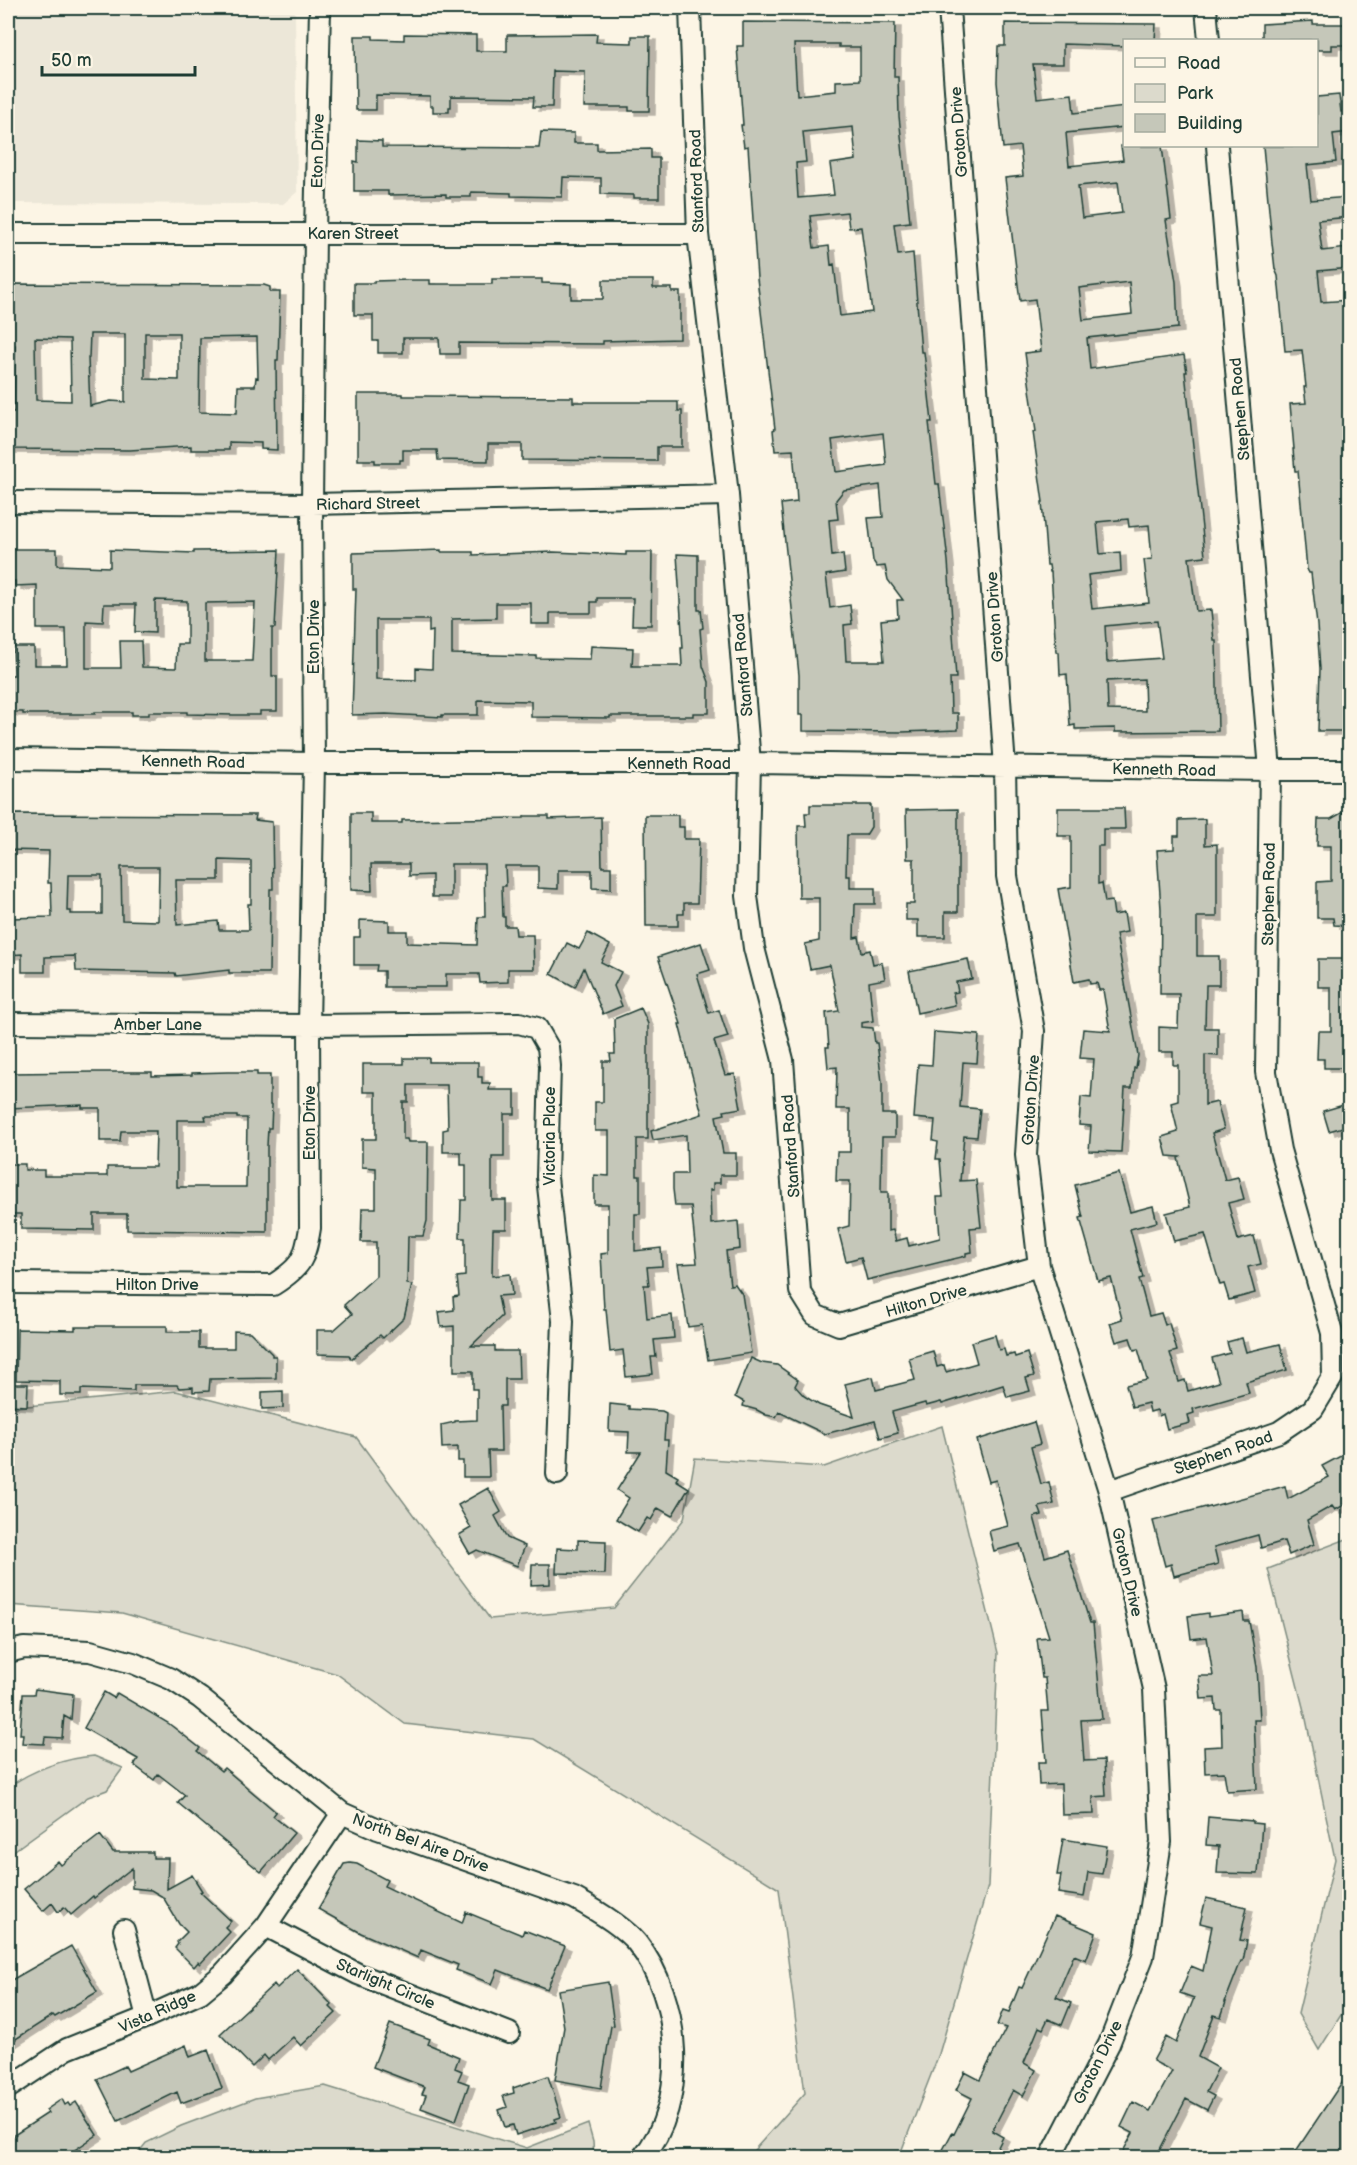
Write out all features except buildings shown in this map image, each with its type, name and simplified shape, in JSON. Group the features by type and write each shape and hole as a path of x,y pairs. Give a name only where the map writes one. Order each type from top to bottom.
{"street":[{"name":"Eton Drive","path":"300,1264 306,1250 310,1228 309,1025 314,763 312,504 320,8"},
{"name":"Stanford Road","path":"690,8 698,234 728,495 750,763 747,896 754,948 783,1060 800,1291 814,1315"},
{"name":"Groton Drive","path":"949,8 1005,767 1007,876 1034,1031 1026,1155 1039,1266 1110,1491 1154,1689 1161,1842 1143,1957 1109,2044 1050,2157"},
{"path":"1206,8 1209,39"},
{"name":"Stephen Road","path":"1110,1491 1279,1432 1313,1409 1333,1376 1332,1333 1280,1150 1266,1072 1270,770 1217,147"},
{"name":"Karen Street","path":"8,234 698,234"},
{"name":"Richard Street","path":"8,502 312,504 728,495"},
{"name":"Kenneth Road","path":"8,759 314,763 750,763 1350,770"},
{"name":"Amber Lane","path":"8,1023 309,1025"},
{"name":"Victoria Place","path":"309,1025 519,1023 537,1028 548,1047 550,1066 547,1177 563,1321 557,1474"},
{"name":"Hilton Drive","path":"8,1283 273,1285 300,1264"},
{"name":"Hilton Drive","path":"814,1315 839,1325 1039,1266"},
{"name":"North Bel Aire Drive","path":"8,1652 24,1648 90,1651 133,1663 171,1679 200,1698 342,1812 378,1829 574,1898 602,1914 637,1943 657,1978 671,2022 676,2065 668,2113 650,2149 642,2157"},
{"name":"Vista Ridge","path":"8,2088 67,2049 200,1993 223,1974 266,1926 342,1812"},
{"name":"Starlight Circle","path":"266,1926 358,1974 509,2033"},
{"path":"124,1930 147,2017"}],"shaded area":[{"path":"8,8 295,8 297,192 283,204 8,203"}],"green space":[{"path":"176,1391 356,1437 490,1619 614,1608 684,1519 695,1458 824,1467 942,1426 998,1653 988,1886 939,2054 899,2157 748,2157 805,2093 779,1889 534,1739 405,1724 337,1674 122,1613 8,1605 8,1408"},
{"path":"1349,1538 1349,2007 1341,2015 1319,2050 1298,2014 1335,1859 1306,1719 1268,1569"},
{"path":"94,1756 123,1768 107,1790 88,1797 15,1850 8,1860 8,1787 49,1766 71,1759"},
{"path":"325,2086 527,2148 588,2124 594,2157 135,2157 146,2143 181,2126 255,2098"}]}
